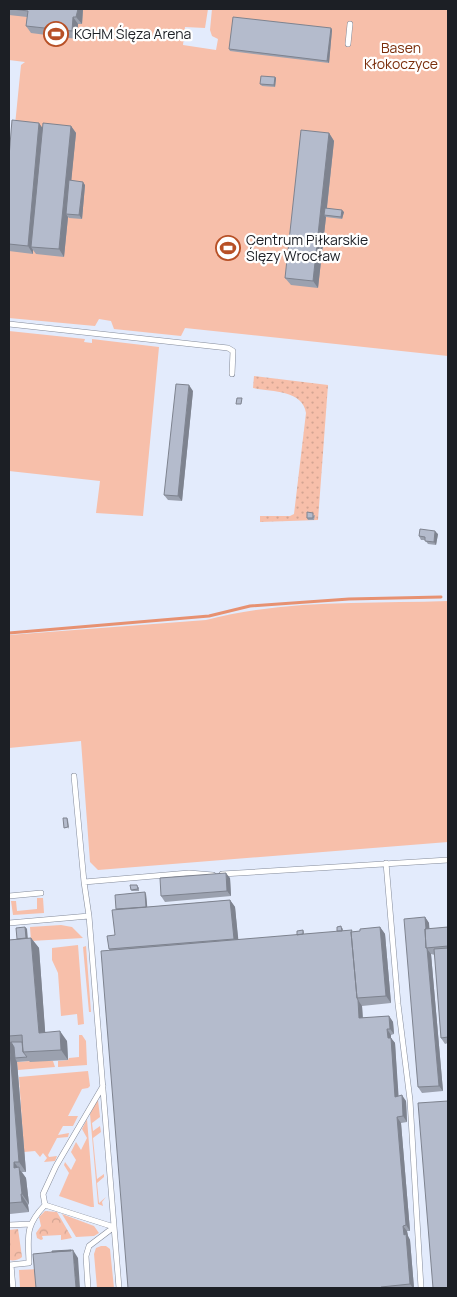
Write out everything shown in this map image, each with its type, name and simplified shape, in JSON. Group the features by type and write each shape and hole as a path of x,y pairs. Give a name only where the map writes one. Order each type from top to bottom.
{"lane":[{"path":"348,44 350,24"},
{"path":"9,324 228,348 233,351 232,374"},
{"path":"74,776 89,916 120,1288"},
{"path":"84,882 189,873 214,875 448,860"},
{"path":"386,863 398,1004 410,1100 421,1288"},
{"path":"9,896 42,894"},
{"path":"9,923 89,916"},
{"path":"45,1205 43,1194 56,1166 103,1085"},
{"path":"13,1288 10,1265 29,1263 28,1233 34,1216 45,1205"},
{"path":"45,1205 114,1227"},
{"path":"9,1225 31,1224"},
{"path":"88,1288 86,1256 89,1246 114,1227"}],"green space":[{"name":"Centrum Piłkarskie Ślęzy Wrocław","path":"9,9 208,9 205,28 185,27 183,45 216,50 218,39 212,36 210,30 212,9 448,9 448,356 185,328 181,336 114,329 111,321 99,319 95,326 9,318 9,185 21,65 25,62 9,60"},
{"path":"9,331 85,339 84,342 92,343 92,339 159,347 143,516 96,513 100,481 9,471"},
{"path":"254,376 328,385 318,520 260,522 260,516 290,516 294,514 306,413 304,405 293,396 286,393 253,388"},
{"path":"448,601 448,842 98,870 90,862 81,741 9,748 9,635 206,620 236,613 296,606"},
{"path":"37,898 43,898 44,913 13,915 11,901 16,901 17,911 37,909"},
{"path":"61,925 72,927 83,938 31,941 30,927"},
{"path":"78,945 84,1024 78,1025 77,1014 61,1016 58,973 52,960 52,948"},
{"path":"86,946 91,1012 89,1012 83,947"},
{"path":"79,1035 82,1035 86,1041 87,1065 58,1067 58,1061 79,1057"},
{"path":"53,1061 55,1067 18,1070 17,1062"},
{"path":"88,1071 90,1086 82,1089 68,1116 78,1116 73,1126 63,1126 58,1135 69,1133 68,1137 57,1138 48,1155 49,1157 57,1156 55,1161 44,1162 47,1158 43,1153 40,1157 35,1151 24,1152 19,1077"},
{"path":"97,1100 100,1117 92,1123 93,1131 100,1126 101,1132 93,1138 97,1179 104,1174 104,1177 97,1183 99,1203 106,1197 102,1202 103,1206 98,1204 90,1114"},
{"path":"87,1119 94,1207 59,1196 69,1173 64,1165 65,1162 71,1170 76,1160 71,1152 76,1142 81,1150 87,1138 82,1129"},
{"path":"45,1211 57,1212 72,1238 61,1240 61,1235 42,1236 43,1239 41,1240 37,1238 36,1233 41,1226 39,1217"},
{"path":"62,1214 94,1226 99,1233 94,1236 76,1237"},
{"path":"18,1229 22,1257 16,1260 9,1260 9,1230"},
{"path":"106,1246 110,1249 114,1288 97,1288 94,1254 96,1248"},
{"path":"39,1269 40,1288 20,1288 19,1270"}],"building":[{"path":"12,9 78,9 76,17 73,17 72,31 26,26 28,11"},
{"path":"233,17 331,28 327,61 229,49"},
{"path":"261,76 275,77 274,85 260,84"},
{"path":"12,120 39,123 28,246 9,244 9,157"},
{"path":"43,123 71,126 59,249 31,247"},
{"path":"301,130 329,133 313,281 285,278"},
{"path":"69,180 83,182 79,215 66,214"},
{"path":"325,208 342,210 341,217 324,215"},
{"path":"176,384 189,385 178,496 164,495"},
{"path":"237,398 242,398 241,404 236,404"},
{"path":"307,512 313,513 313,518 307,518"},
{"path":"420,529 435,531 434,542 425,541 425,537 419,536"},
{"path":"63,818 67,818 68,827 64,828"},
{"path":"226,873 227,891 161,896 160,878"},
{"path":"130,885 137,885 138,889 131,890"},
{"path":"145,892 146,907 116,909 115,895"},
{"path":"230,900 234,939 109,949 107,936 115,935 112,910"},
{"path":"425,917 426,948 439,1086 418,1087 404,919"},
{"path":"341,926 342,931 337,931 337,927"},
{"path":"25,927 26,938 17,939 16,928"},
{"path":"380,927 386,996 357,998 351,932"},
{"path":"448,927 448,946 426,948 425,929"},
{"path":"303,930 303,934 297,935 297,931"},
{"path":"352,930 359,1018 389,1016 390,1029 387,1029 388,1038 391,1038 395,1097 402,1095 403,1116 397,1117 406,1225 403,1226 404,1235 406,1234 410,1284 381,1288 128,1288 101,951"},
{"path":"31,938 39,1033 60,1031 61,1050 23,1052 22,1035 9,1036 9,940"},
{"path":"448,948 448,1037 441,1038 434,949"},
{"path":"9,1040 19,1162 14,1162 14,1168 19,1167 22,1202 9,1203"},
{"path":"11,1042 22,1042 23,1052 27,1057 15,1058 14,1047"},
{"path":"448,1101 448,1288 433,1288 418,1103"},
{"path":"73,1250 76,1288 36,1288 33,1254"},
{"path":"52,1251 71,1251 52,1252"}],"waterway":[{"path":"9,633 209,616 250,606 349,599 441,597"}],"place":[{"name":"KGHM Ślęza Arena","path":"56,34"},
{"name":"Centrum Piłkarskie Ślęzy Wrocław","path":"228,248"}],"park label":[{"name":"Basen Kłokoczyce","path":"401,56"}]}
